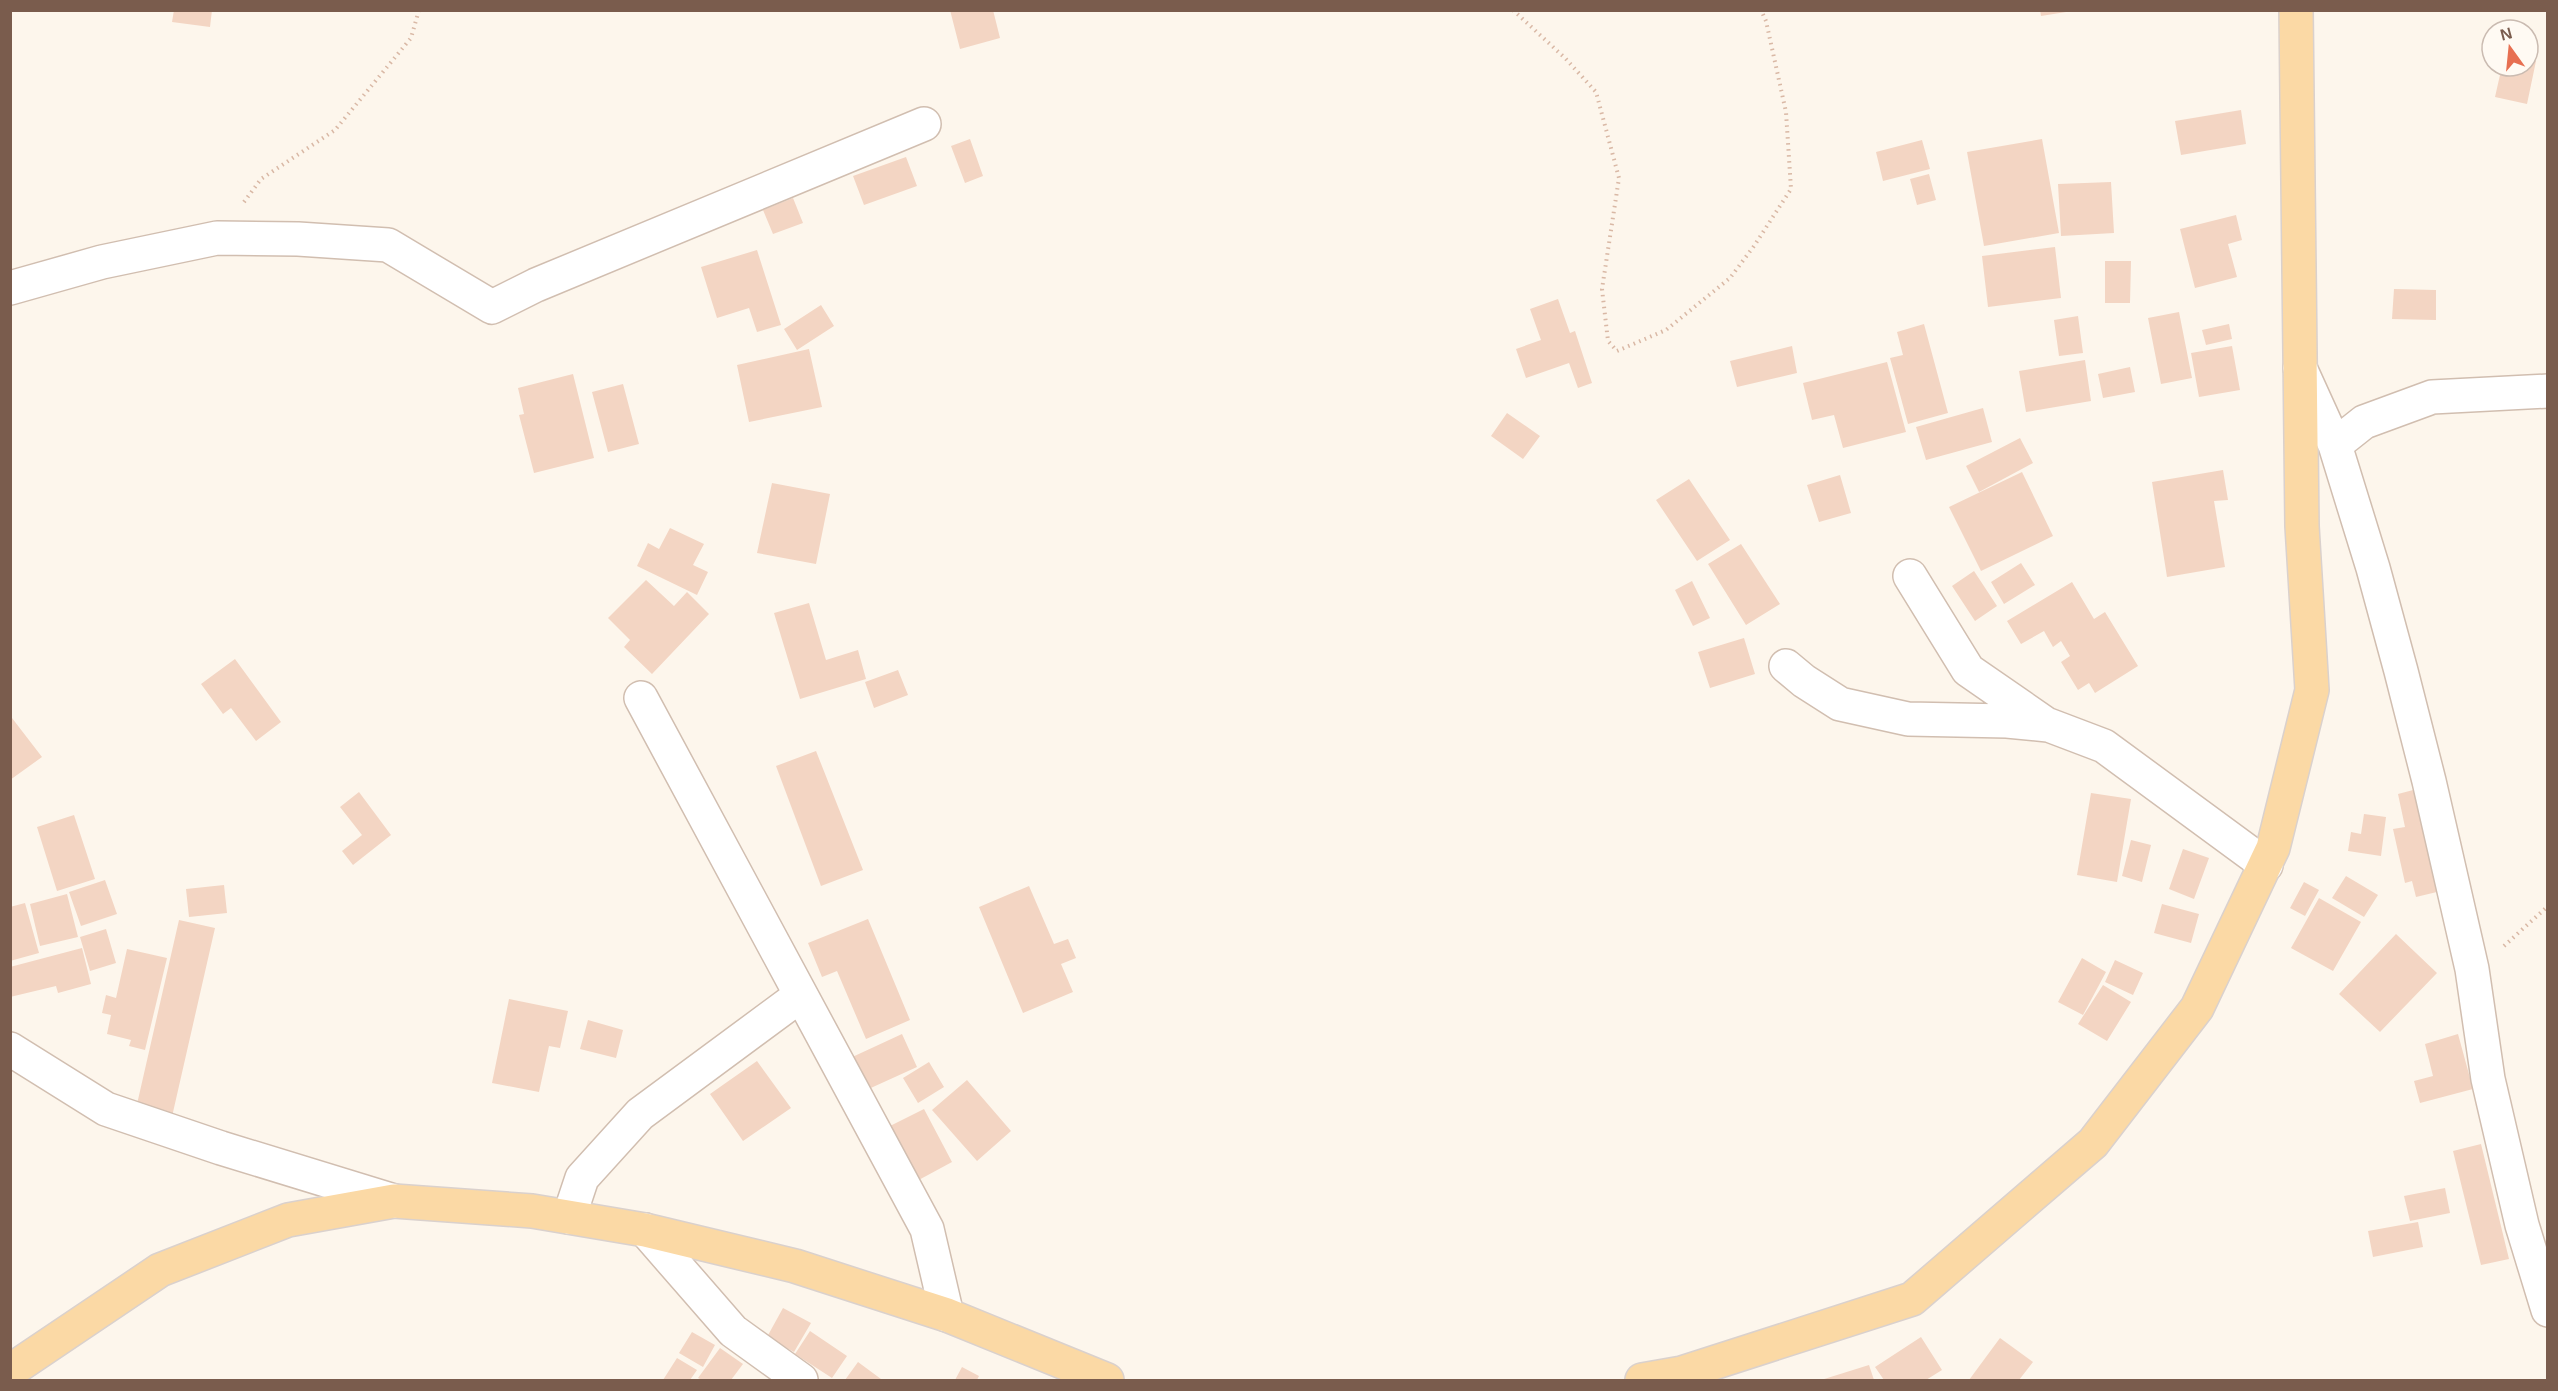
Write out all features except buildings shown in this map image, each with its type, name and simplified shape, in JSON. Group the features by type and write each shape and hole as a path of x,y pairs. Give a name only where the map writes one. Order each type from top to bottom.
{"main road":[{"path":"1642,1380 1682,1373 1912,1299 2093,1143 2197,1008 2266,865 2274,848 2312,690 2302,526 2295,10"},
{"path":"10,1371 160,1270 288,1220 394,1202 532,1211 645,1230 795,1266 947,1315 1107,1380"}],"street":[{"path":"10,288 102,262 217,238 298,239 388,245 492,307 536,285 924,124"},
{"path":"2300,368 2336,445 2373,568 2429,781 2472,969 2488,1079 2522,1225 2547,1310"},
{"path":"2336,445 2364,422 2432,397 2547,391"},
{"path":"1910,576 1968,670 2049,725 2104,746 2266,865"},
{"path":"1786,666 1804,681 1840,704 1908,719 2007,721 2049,725"},
{"path":"641,698 927,1229 947,1315"},
{"path":"569,1217 582,1178 640,1114 801,995"},
{"path":"10,1049 106,1109 394,1202"},
{"path":"645,1230 733,1331 801,1380"}],"path":[{"path":"217,238 261,179 335,130 411,38 419,10"},
{"path":"1513,10 1565,58 1596,92 1619,178 1602,289 1608,341 1617,351 1666,330 1730,278 1791,189 1786,112 1766,21 1761,10"},
{"path":"2472,969 2514,938 2547,906"}]}
